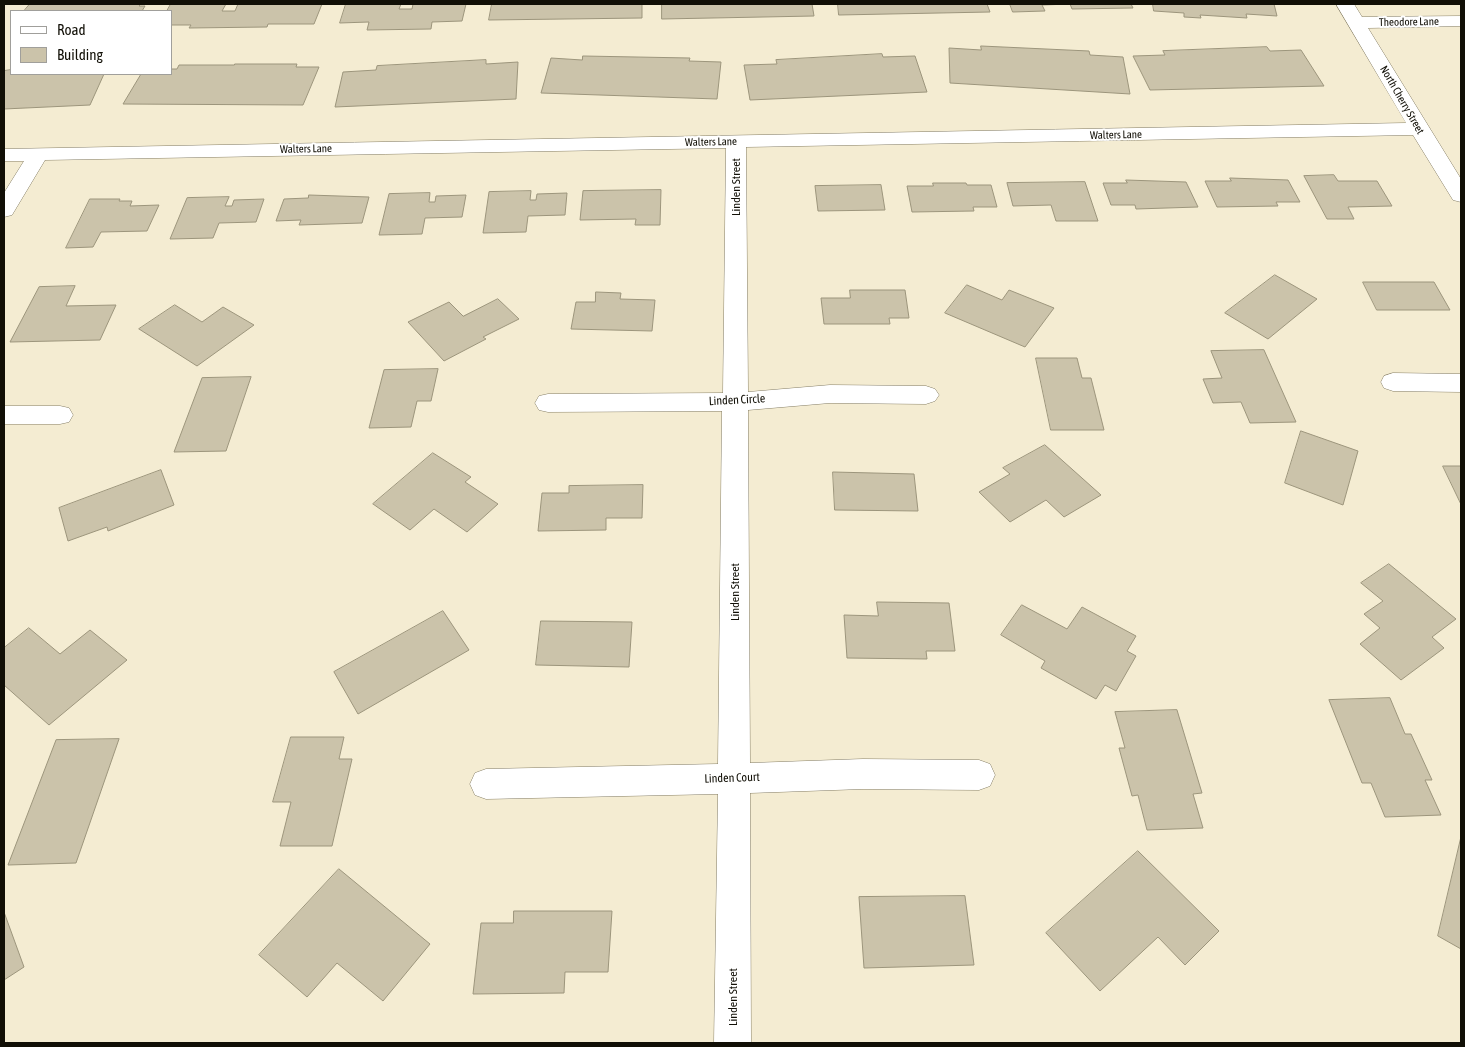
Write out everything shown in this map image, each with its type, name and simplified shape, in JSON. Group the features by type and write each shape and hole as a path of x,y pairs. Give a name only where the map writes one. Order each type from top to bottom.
{"street":[{"name":"North Cherry Street","path":"1345,4 1419,129 1461,195"},
{"name":"Theodore Lane","path":"1357,23 1461,21"},
{"name":"Walters Lane","path":"4,155 1419,129"},
{"name":"Linden Street","path":"733,1043 737,402 736,142"},
{"path":"4,210 39,154"},
{"path":"1393,382 1461,383"},
{"name":"Linden Circle","path":"548,403 737,402 830,394 926,395"},
{"path":"4,415 60,415"},
{"name":"Linden Court","path":"486,784 734,779 855,774 978,775"}],"building":[{"path":"30,4 141,4 139,6 145,6 143,10 25,10"},
{"path":"171,4 226,4 222,11 235,11 238,4 322,4 314,24 268,24 267,27 189,28 191,25 172,25 172,10 168,10"},
{"path":"346,4 401,4 399,9 412,9 413,4 466,4 462,21 432,22 431,29 367,30 369,22 340,23"},
{"path":"492,4 642,4 642,18 489,20"},
{"path":"662,4 812,4 814,16 662,19"},
{"path":"838,4 987,4 990,12 839,15"},
{"path":"1010,4 1070,4 1042,5 1045,11 1013,12"},
{"path":"1070,4 1131,4 1133,8 1072,9"},
{"path":"1153,4 1274,4 1277,16 1246,14 1247,18 1200,15 1201,18 1184,17 1184,13 1154,11"},
{"path":"981,46 1089,51 1090,55 1123,57 1130,94 950,83 949,48 981,50"},
{"path":"1267,47 1270,51 1301,50 1324,86 1150,90 1133,56 1165,55 1163,51"},
{"path":"882,54 883,57 915,56 927,92 750,100 744,65 777,64 776,60"},
{"path":"583,56 690,58 689,61 721,62 717,99 541,93 551,58 582,60"},
{"path":"486,60 486,64 518,62 516,99 335,107 343,72 376,70 377,66"},
{"path":"297,64 296,67 319,67 303,105 123,104 140,75 172,75 172,69 177,69 179,65"},
{"path":"10,70 10,75 104,75 90,105 4,109 4,71"},
{"path":"1334,175 1338,181 1377,181 1392,206 1348,207 1354,219 1327,219 1304,176"},
{"path":"1230,178 1288,180 1300,202 1276,202 1278,206 1217,207 1205,181 1231,181"},
{"path":"1126,180 1186,182 1198,207 1136,209 1135,205 1111,205 1103,183 1127,183"},
{"path":"1085,182 1098,221 1056,221 1051,205 1013,206 1007,183"},
{"path":"933,183 991,185 997,207 973,207 974,211 912,212 907,186 933,186"},
{"path":"881,185 885,210 818,211 815,186"},
{"path":"661,190 660,225 635,225 636,219 580,220 583,191"},
{"path":"531,191 530,200 536,200 537,194 567,193 565,215 528,216 526,232 483,233 489,192"},
{"path":"430,193 429,202 435,202 436,196 466,195 462,217 425,218 422,234 379,235 389,194"},
{"path":"309,195 369,197 362,223 299,225 301,220 276,221 284,199 308,198"},
{"path":"229,197 225,206 232,206 234,200 264,199 256,222 219,223 213,238 170,239 187,198"},
{"path":"90,199 132,201 130,206 159,205 147,231 101,232 93,247 66,248"},
{"path":"1275,275 1317,299 1268,339 1225,313"},
{"path":"1363,282 1434,282 1450,310 1377,310"},
{"path":"967,285 1002,300 1009,290 1054,308 1025,347 945,313"},
{"path":"75,286 66,306 116,305 100,340 10,342 39,287"},
{"path":"850,290 905,290 909,318 889,318 890,324 824,324 821,298 850,298"},
{"path":"596,292 621,293 620,299 655,300 652,331 571,329 576,302 595,302"},
{"path":"498,299 519,319 483,337 486,339 444,361 408,322 449,302 463,316"},
{"path":"175,305 202,322 223,307 254,325 197,366 139,329"},
{"path":"1264,350 1296,422 1250,423 1241,402 1213,403 1203,379 1222,378 1211,351"},
{"path":"1036,358 1077,358 1082,378 1091,378 1104,430 1051,430"},
{"path":"438,369 431,401 417,401 411,427 369,428 384,370"},
{"path":"251,377 226,451 174,452 202,378"},
{"path":"1301,431 1358,451 1343,505 1285,483"},
{"path":"1045,445 1101,495 1064,517 1046,500 1010,522 979,492 1010,474 1003,468"},
{"path":"433,453 471,477 465,482 498,504 467,532 434,509 410,530 373,504"},
{"path":"1443,466 1461,466 1461,504"},
{"path":"161,470 174,505 108,531 107,527 68,541 59,508"},
{"path":"833,472 914,474 918,511 835,510"},
{"path":"643,485 642,518 606,518 606,530 538,531 542,493 569,493 569,486"},
{"path":"1389,564 1456,619 1432,637 1444,648 1401,680 1360,644 1380,628 1364,614 1383,601 1361,583"},
{"path":"877,602 949,603 955,651 926,651 927,659 847,658 844,615 878,616"},
{"path":"1022,605 1067,629 1082,607 1136,636 1127,651 1136,656 1116,691 1105,685 1096,699 1041,668 1045,661 1001,635"},
{"path":"443,611 469,650 358,714 334,672"},
{"path":"541,621 632,622 629,667 536,665"},
{"path":"29,628 60,654 90,630 127,660 49,725 4,685 4,648"},
{"path":"1390,698 1405,734 1411,734 1432,780 1425,780 1441,815 1385,817 1371,783 1362,783 1329,700"},
{"path":"1177,710 1202,793 1193,794 1203,828 1147,830 1138,795 1132,796 1119,748 1125,748 1115,712"},
{"path":"291,737 344,737 339,759 352,759 332,846 280,846 291,802 273,802"},
{"path":"119,739 76,863 8,865 56,740"},
{"path":"1461,837 1461,949 1438,936"},
{"path":"1138,851 1219,931 1185,965 1158,937 1100,991 1046,933"},
{"path":"339,869 430,944 383,1001 337,963 307,997 259,955"},
{"path":"965,896 974,965 864,968 859,897"},
{"path":"514,911 612,911 608,972 565,972 564,993 473,994 481,923 513,923"},
{"path":"4,912 24,967 4,980"}]}
